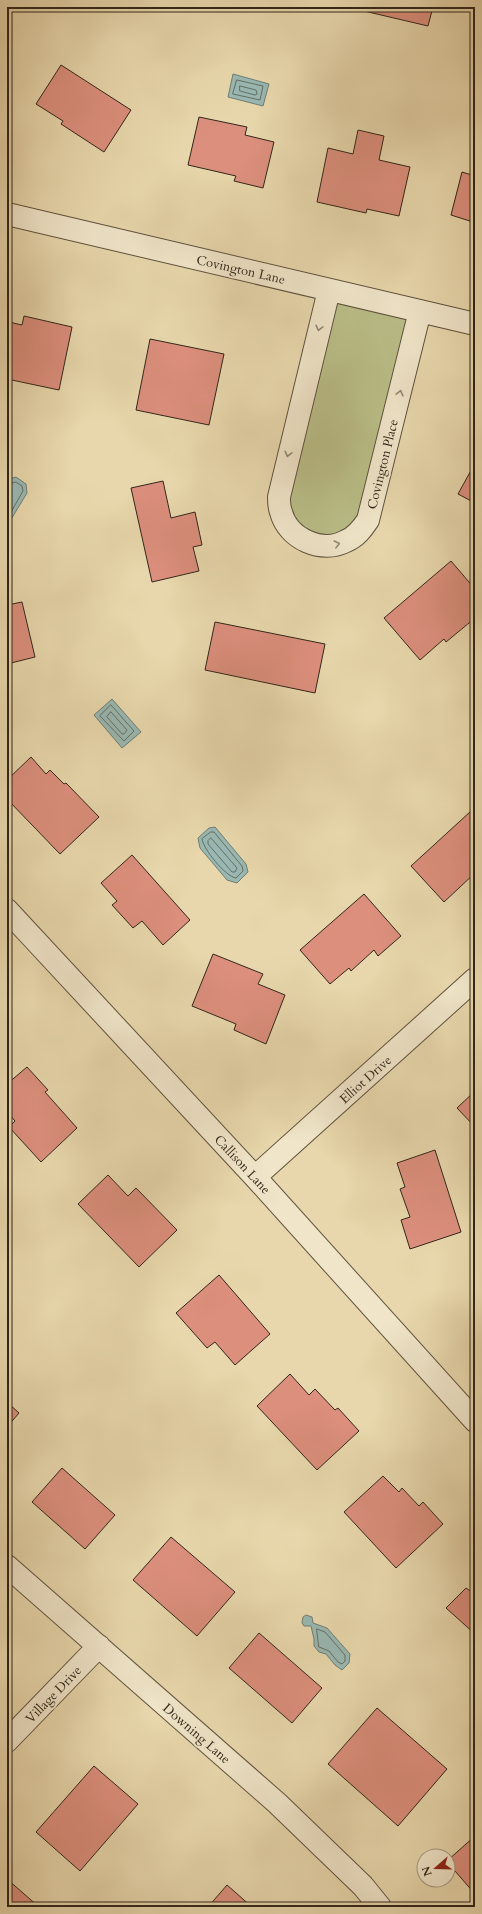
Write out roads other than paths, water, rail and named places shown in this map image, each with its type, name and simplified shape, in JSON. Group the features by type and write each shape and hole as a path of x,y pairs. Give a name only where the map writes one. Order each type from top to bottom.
{"street":[{"name":"Covington Lane","path":"7,214 475,324"},
{"name":"Covington Place","path":"329,290 279,497 281,513 288,527 300,538 314,544 330,546 346,542 358,533 368,520 420,311"},
{"name":"Callison Lane","path":"7,910 255,1177 475,1421"},
{"name":"Elliot Drive","path":"255,1177 475,980"},
{"name":"Downing Lane","path":"7,1566 277,1803 363,1886 380,1907"},
{"name":"Village Drive","path":"7,1741 99,1646"}],"water":[{"path":"233,74 269,84 263,106 228,97"},
{"path":"16,477 26,484 27,493 7,526 7,483 9,479"},
{"path":"112,699 141,732 122,748 94,715"},
{"path":"215,827 246,864 248,872 237,883 227,880 200,848 198,838 209,828"},
{"path":"306,1615 312,1617 313,1623 327,1628 350,1654 349,1663 342,1670 335,1665 326,1654 319,1652 314,1646 311,1626 304,1626 302,1623 303,1617"}]}
